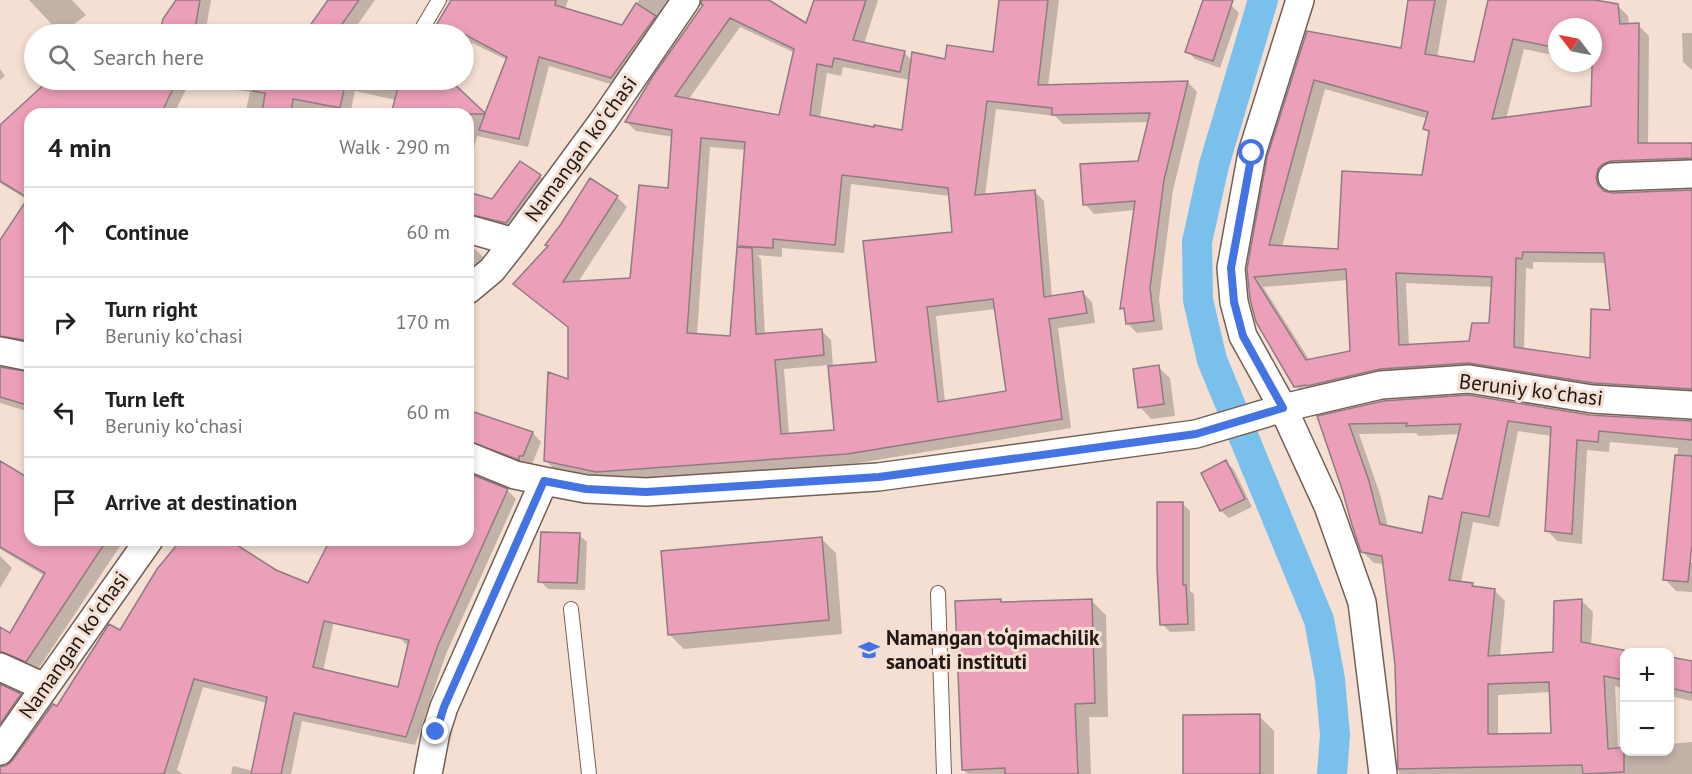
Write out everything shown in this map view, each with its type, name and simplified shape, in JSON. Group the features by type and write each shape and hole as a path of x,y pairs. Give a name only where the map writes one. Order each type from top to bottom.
{"street":[{"name":"Namangan koʻchasi","path":"474,285 492,270 514,242 603,121 686,0"},
{"path":"1300,0 1252,153 1231,268 1234,302 1243,336 1271,412 1328,506 1362,602 1383,774"},
{"path":"1612,177 1692,174"},
{"path":"474,231 514,242"},
{"path":"0,351 24,356"},
{"name":"Beruniy koʻchasi","path":"474,458 515,475 544,481 586,489 646,492 879,477 1196,434 1271,412 1381,385 1468,379 1592,399 1692,405"},
{"path":"428,774 436,732 444,707 544,481"},
{"name":"Namangan koʻchasi","path":"0,751 145,546"},
{"path":"0,667 44,687"}],"lane":[{"path":"425,24 439,0"},
{"path":"938,593 944,774"},
{"path":"572,609 589,774"}],"building":[{"path":"176,0 200,0 196,24 162,24"},
{"path":"328,0 359,0 342,24 311,24"},
{"path":"451,0 556,0 555,5 622,25 636,3 656,16 611,78 539,57 519,139 479,130 485,114 474,114 474,108 393,108 397,90 461,90 485,113 507,57 474,39 474,24 437,24"},
{"path":"702,0 769,0 806,23 814,0 866,0 853,40 905,51 900,72 834,58 832,67 817,64 810,115 874,127 874,125 902,130 912,52 945,59 947,45 993,52 999,0 1048,0 1038,85 1188,81 1164,180 1150,288 1154,321 1126,324 1124,308 1120,309 1135,201 1083,205 1080,164 1138,161 1150,113 1052,115 1052,108 987,101 975,195 1035,190 1044,297 1083,291 1087,313 1049,319 1062,419 847,454 596,472 544,461 548,372 568,379 568,327 513,284 548,246 545,245 590,178 618,196 563,282 630,278 639,185 668,188 672,130 625,122 653,76 703,5","holes":["730,18 794,49 779,115 675,96","701,138 745,142 737,246 773,248 773,239 835,245 842,175 948,188 952,232 863,241 876,362 828,366 834,430 781,434 775,360 824,355 822,329 756,334 752,248 737,247 730,336 687,333","993,299 1006,391 938,402 927,307"]},
{"path":"1203,0 1233,0 1213,61 1185,52"},
{"path":"1408,0 1435,0 1425,54 1474,62 1488,0 1595,0 1618,4 1620,24 1639,23 1638,143 1692,143 1692,158 1611,161 1598,169 1596,178 1598,185 1604,191 1612,193 1692,190 1692,389 1594,383 1468,363 1380,369 1294,387 1256,322 1250,299 1247,269 1267,157 1307,31 1401,48","holes":["1314,80 1428,112 1423,129 1429,131 1422,175 1342,171 1338,249 1269,245","1523,252 1604,253 1610,310 1591,309 1590,358 1514,347 1516,258 1522,259","1346,269 1350,351 1306,360 1254,277","1396,273 1492,277 1489,323 1472,323 1469,341 1399,345"]},
{"path":"38,90 172,90 164,108 24,108 24,196 0,181 0,125"},
{"path":"344,90 340,108 293,99 292,108 263,108 265,93 253,91"},
{"path":"520,161 541,175 506,223 474,215 474,194 492,199"},
{"path":"24,204 24,340 0,336 0,240"},
{"path":"1159,365 1164,404 1138,408 1133,369"},
{"path":"0,367 24,371 24,404 0,397"},
{"path":"1468,395 1590,415 1692,421 1692,440 1599,431 1598,442 1577,440 1572,534 1545,531 1551,427 1508,421 1489,517 1462,512 1449,580 1495,589 1488,656 1553,652 1554,601 1582,599 1581,642 1620,649 1620,679 1604,676 1608,749 1620,748 1620,756 1624,756 1624,772 1583,774 1582,765 1398,769 1395,665 1382,556 1361,552 1317,416 1383,401","holes":["1407,423 1406,426 1461,424 1442,499 1429,496 1422,533 1380,524 1369,481 1349,424","1549,682 1551,733 1488,734 1488,684"]},
{"path":"474,412 533,432 519,460 474,443"},
{"path":"1675,455 1692,456 1692,544 1688,582 1663,580"},
{"path":"1226,460 1245,499 1220,511 1201,473"},
{"path":"0,461 24,475 24,546 103,546 26,662 0,651 0,627 10,633 45,573 0,547"},
{"path":"474,475 508,489 438,645 406,737 294,713 281,774 251,774 267,697 194,679 164,774 0,774 0,767 12,761 53,704 57,706 109,624 120,630 157,569 176,546 238,546 276,570 308,583 327,546 474,546","holes":["324,621 409,640 398,687 313,667"]},
{"path":"1157,502 1183,502 1183,585 1186,585 1188,624 1160,625"},
{"path":"541,532 580,533 577,583 538,582"},
{"path":"822,537 829,620 668,635 661,551"},
{"path":"1001,599 1001,602 1092,599 1095,703 1075,704 1078,774 1005,774 1005,768 962,770 955,601"},
{"path":"1674,658 1692,661 1692,693 1674,689"},
{"path":"0,684 21,694 0,724"},
{"path":"1260,714 1260,774 1183,774 1183,715"}],"waterway":[{"path":"1263,0 1214,165 1197,242 1198,300 1212,360 1319,620 1330,679 1335,735 1332,774"}],"place":[{"name":"Namangan to‘qimachilik sanoati instituti","path":"869,650"}],"route":[{"path":"436,732 444,707 544,481 586,489 646,492 879,477 1196,434 1283,408 1243,336 1234,302 1231,268 1252,153"}]}
